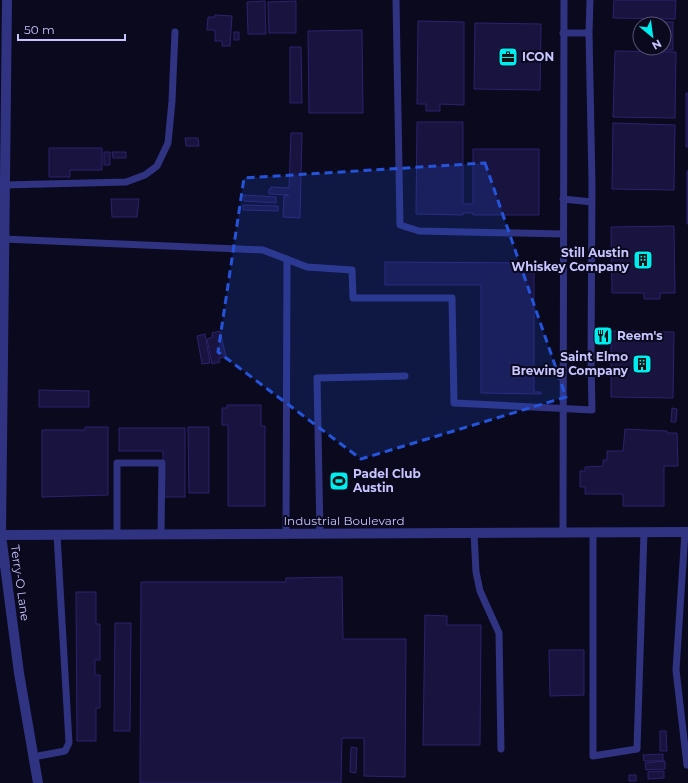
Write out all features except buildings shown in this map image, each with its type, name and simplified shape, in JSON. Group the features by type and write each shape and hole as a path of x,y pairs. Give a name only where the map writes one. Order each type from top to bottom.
{"street":[{"name":"Terry-O Lane","path":"7,0 3,15 6,78 4,185 2,198 3,239 0,535 19,673 38,783"},
{"path":"0,98 6,78"},
{"name":"Industrial Boulevard","path":"0,535 686,532"}],"lane":[{"path":"396,0 400,224 419,231 563,234"},
{"path":"563,532 564,0"},
{"path":"3,239 263,250 307,267 352,270 353,298 452,298 454,403 592,410 590,0"},
{"path":"4,185 126,182 145,175 157,166 168,143 172,101 175,32"},
{"path":"564,33 589,33"},
{"path":"563,199 592,202"},
{"path":"286,534 287,259"},
{"path":"320,534 317,378 405,376"},
{"path":"117,535 117,463 162,463 161,534"},
{"path":"593,532 593,756 637,749 644,532"},
{"path":"686,532 685,566 676,670 687,765"},
{"path":"474,533 476,572 480,591 499,633 501,749"},
{"path":"33,757 65,751 69,743 57,535"}],"highlighted area":[{"path":"485,163 566,397 361,459 218,352 244,178"}],"place":[{"name":"ICON","path":"508,57"},
{"name":"Still Austin Whiskey Company","path":"643,260"},
{"name":"Reem's","path":"603,336"},
{"name":"Saint Elmo Brewing Company","path":"642,364"},
{"name":"Padel Club Austin","path":"339,481"}]}
